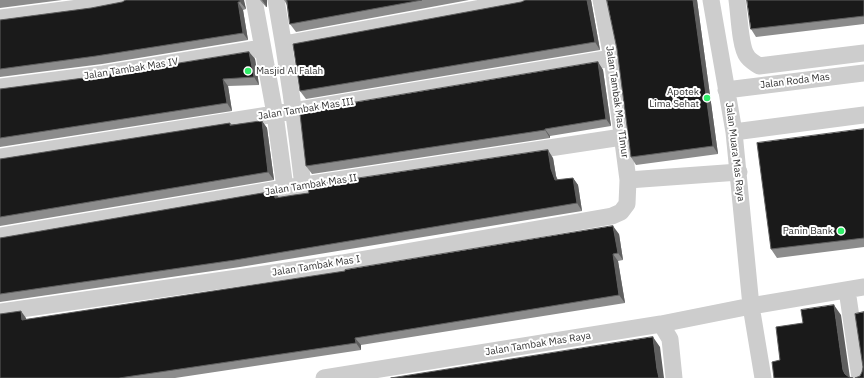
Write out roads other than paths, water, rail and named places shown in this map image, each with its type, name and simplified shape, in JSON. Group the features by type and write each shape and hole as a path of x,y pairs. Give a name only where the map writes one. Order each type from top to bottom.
{"street":[{"path":"0,18 94,6 125,0"},
{"path":"254,0 285,188"},
{"path":"276,0 294,111 303,186"},
{"path":"284,44 525,0"},
{"name":"Jalan Tambak Mas TImur","path":"601,0 612,58 628,180 627,204"},
{"name":"Jalan Muara Mas Raya","path":"711,0 734,132 752,306 763,378"},
{"path":"738,0 744,51 747,58 759,66 864,53"},
{"name":"Jalan Tambak Mas IV","path":"0,87 103,74 262,48"},
{"name":"Jalan Tambak Mas III","path":"0,157 294,111 612,58"},
{"name":"Jalan Roda Mas","path":"726,90 864,73"},
{"path":"734,132 864,115"},
{"name":"Jalan Tambak Mas II","path":"0,236 285,188 622,137"},
{"path":"628,180 739,172"},
{"name":"Jalan Tambak Mas I","path":"0,312 342,263 612,216 621,212 627,204"},
{"name":"Jalan Tambak Mas Raya","path":"324,378 661,324 752,306 864,287"},
{"path":"847,290 860,378"},
{"path":"661,324 670,339 674,378"}],"place":[{"name":"Masjid Al Falah","path":"248,71"},
{"name":"Apotek Lima Sehat","path":"707,98"},
{"name":"Panin Bank","path":"841,231"}]}
